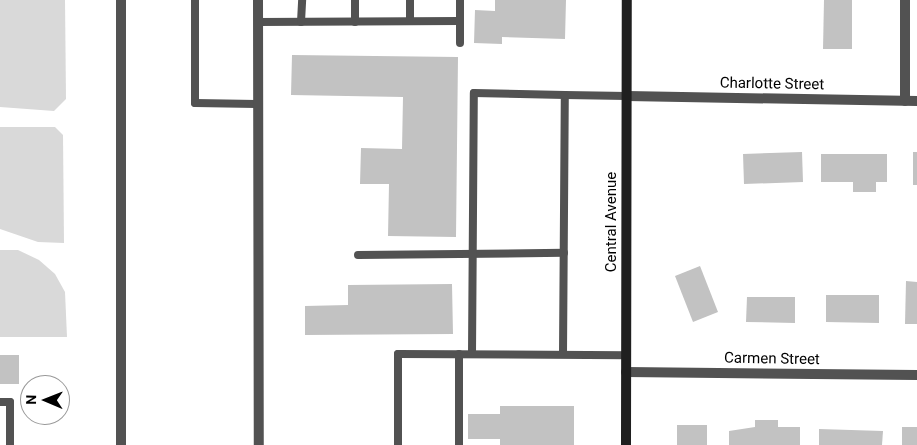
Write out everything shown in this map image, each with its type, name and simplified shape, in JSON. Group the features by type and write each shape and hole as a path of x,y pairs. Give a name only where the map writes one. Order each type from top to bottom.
{"main road":[{"name":"Central Avenue","path":"626,445 627,0"}],"street":[{"path":"121,0 121,445"},
{"path":"258,0 258,445"},
{"path":"904,101 905,0"},
{"name":"Charlotte Street","path":"627,96 917,101"},
{"name":"Carmen Street","path":"626,372 917,375"}],"lane":[{"path":"195,0 195,103 258,104"},
{"path":"301,22 302,0"},
{"path":"355,0 355,22"},
{"path":"410,0 410,21"},
{"path":"460,0 460,42"},
{"path":"258,22 460,21"},
{"path":"472,354 474,94 627,96"},
{"path":"563,354 565,95"},
{"path":"358,255 564,254"},
{"path":"398,445 398,354 626,354"},
{"path":"459,354 459,445"},
{"path":"0,402 10,402 10,445"}],"shaded area":[{"path":"0,0 65,0 66,99 54,111 0,107"},
{"path":"0,127 55,127 63,135 64,243 38,242 0,229"},
{"path":"0,250 18,250 39,260 55,274 65,292 67,337 0,337"}],"building":[{"path":"495,0 566,0 565,39 502,37 502,44 474,43 475,10 495,11"},
{"path":"824,0 852,0 852,49 823,49"},
{"path":"292,55 458,57 456,237 388,236 389,184 360,184 361,148 402,149 403,97 291,95"},
{"path":"802,152 803,182 744,184 743,154"},
{"path":"913,152 917,152 917,185 913,185"},
{"path":"821,154 887,154 887,182 876,182 876,192 853,192 853,182 821,182"},
{"path":"700,266 718,312 693,322 675,276"},
{"path":"906,281 917,282 917,324 905,324"},
{"path":"452,284 453,334 305,335 305,306 348,305 348,285"},
{"path":"826,295 879,295 879,323 826,322"},
{"path":"747,297 795,297 795,323 746,322"},
{"path":"0,355 19,355 19,384 0,384"},
{"path":"500,406 574,406 574,445 500,445 500,439 468,439 468,414 500,414"},
{"path":"755,420 778,420 778,427 800,427 800,445 729,445 729,431 755,427"},
{"path":"677,425 707,425 707,445 677,445"},
{"path":"902,427 917,427 917,445 902,445"},
{"path":"819,429 883,431 882,445 819,445"}]}
